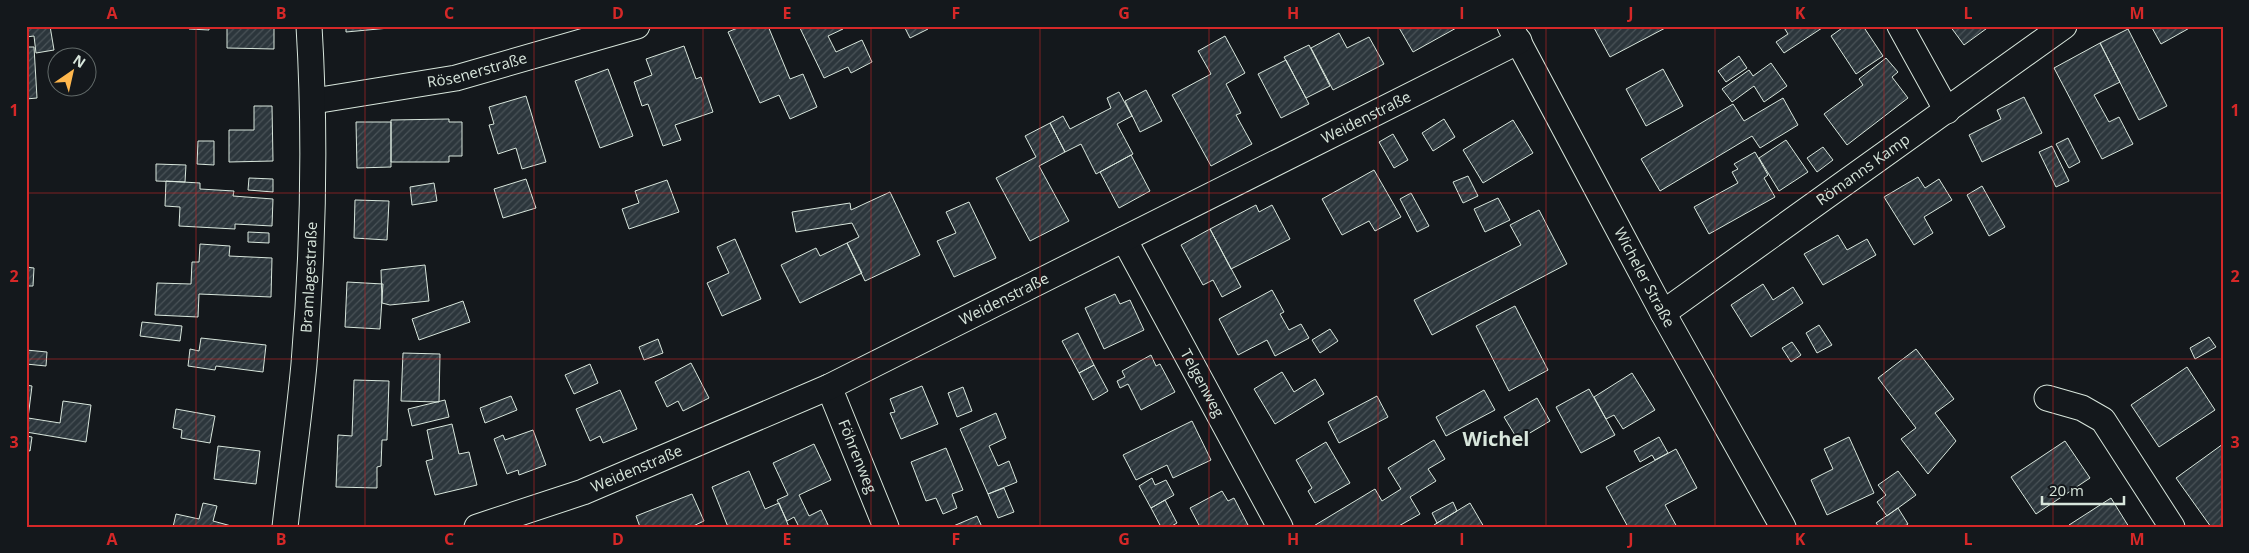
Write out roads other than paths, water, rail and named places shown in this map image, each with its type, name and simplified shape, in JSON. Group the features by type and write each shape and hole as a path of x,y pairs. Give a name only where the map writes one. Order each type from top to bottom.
{"street":[{"name":"Bramlagestraße","path":"285,527 304,364 312,218 314,100 310,26"},
{"name":"Rösenerstraße","path":"314,100 456,78 638,26"},
{"path":"1900,26 1947,111"},
{"name":"Römanns Kamp","path":"1663,314 2064,26"},
{"name":"Weidenstraße","path":"477,527 583,492 829,387 1124,239 1515,34"},
{"name":"Wicheler Straße","path":"1515,34 1663,314 1783,527"},
{"name":"Telgenweg","path":"1124,239 1280,527"},
{"name":"Föhrenweg","path":"829,387 886,527"},
{"path":"2047,398 2082,408 2103,420 2172,527"}],"district":[{"name":"Wichel","path":"1496,439"}]}
